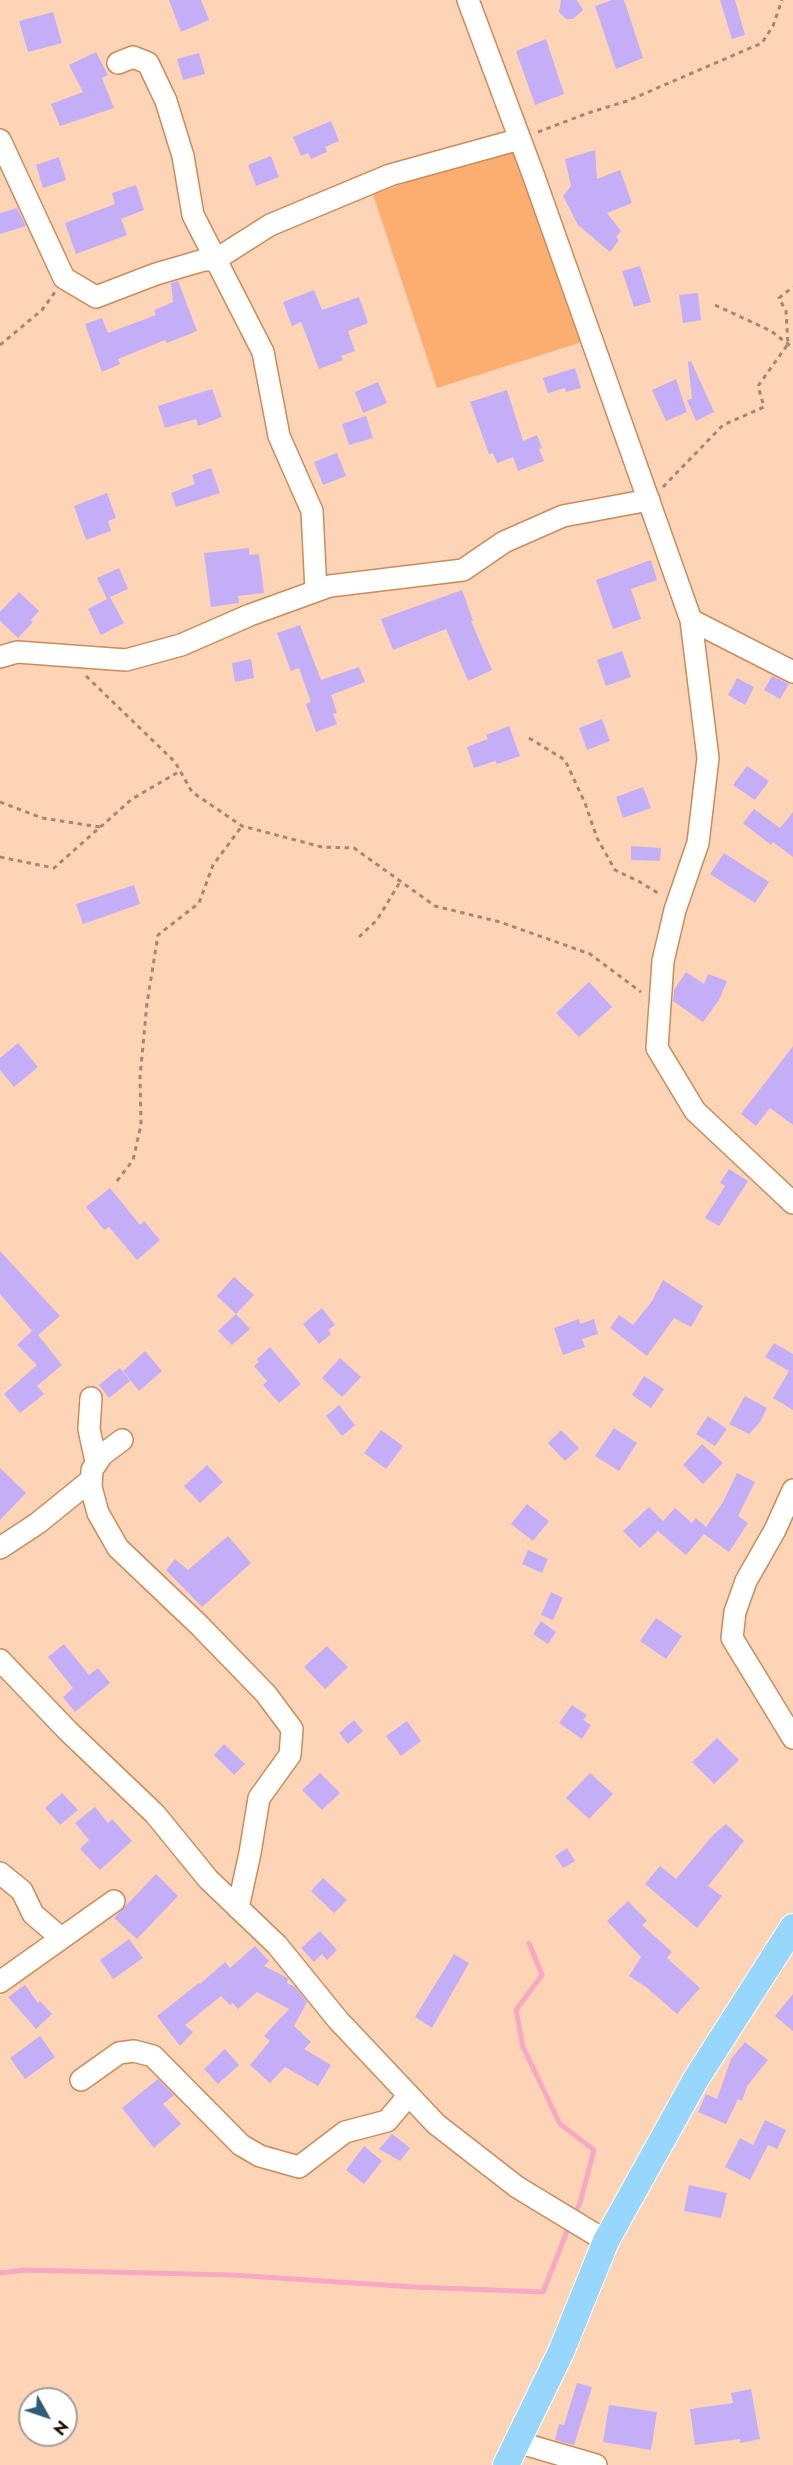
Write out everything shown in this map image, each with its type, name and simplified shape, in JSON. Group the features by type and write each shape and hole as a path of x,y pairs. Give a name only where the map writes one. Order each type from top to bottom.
{"main road":[{"path":"506,2465 561,2352 606,2241 696,2079 793,1927"}],"street":[{"path":"468,0 520,139 691,620 708,758 698,843 675,909 663,961 657,1048 695,1111 793,1203"},
{"path":"118,63 133,57 148,63 166,101 183,156 193,215 263,352 279,436 312,511 316,591"},
{"path":"0,140 64,278 96,297 156,274 204,260 215,260 270,225 390,175 520,139"},
{"path":"0,657 17,652 126,660 181,645 250,615 330,586 463,570 504,542 563,516 649,500"},
{"path":"691,620 793,672"},
{"path":"91,1398 89,1429 94,1471"},
{"path":"122,1440 102,1455 94,1471 91,1487 98,1513 118,1548 199,1625 266,1694 292,1729 290,1755 259,1798 238,1908"},
{"path":"0,1548 38,1522 94,1471"},
{"path":"793,1490 746,1581 735,1612 732,1638 793,1737"},
{"path":"0,1660 155,1814 208,1879 277,1945 338,2020 436,2124 517,2187 606,2241"},
{"path":"0,1874 22,1892 33,1914 61,1938"},
{"path":"0,1982 114,1900"},
{"path":"81,2080 119,2053 134,2051 153,2056 240,2145 260,2156 299,2167 345,2132 387,2121 409,2095"},
{"path":"517,2442 596,2465"}],"path":[{"path":"520,139 627,101 762,43 773,26 782,0"},
{"path":"0,345 42,310 64,278"},
{"path":"649,500 686,465 723,424 764,407 758,386 788,344 786,311 779,298 793,287"},
{"path":"715,305 771,330 793,348"},
{"path":"65,656 175,762 192,792 242,826 322,847 354,848 435,906 500,922 590,954 660,1005"},
{"path":"529,738 565,760 585,803 597,838 615,870 659,893 675,909"},
{"path":"0,857 54,868 132,799 180,771"},
{"path":"0,802 42,818 100,827"},
{"path":"117,1181 133,1160 141,1125 141,1066 147,1003 158,935 199,903 213,865 242,826"},
{"path":"359,937 377,920 400,882"}],"shaded area":[{"path":"512,147 582,342 437,388 373,194"}],"building":[{"path":"169,0 201,0 209,20 181,32"},
{"path":"561,0 577,0 583,10 573,19 566,19 559,12"},
{"path":"612,0 624,0 643,58 616,69 595,6"},
{"path":"720,0 735,0 745,35 732,39"},
{"path":"53,12 62,43 28,52 19,21"},
{"path":"546,39 564,94 535,105 516,51"},
{"path":"96,52 108,75 102,78 114,108 60,126 51,104 83,92 69,65"},
{"path":"199,53 205,74 183,80 177,59"},
{"path":"331,121 339,141 325,147 327,152 311,159 308,153 301,156 293,137"},
{"path":"595,150 597,179 620,170 632,203 607,213 621,231 616,237 619,240 610,252 578,225 563,196 571,186 565,159"},
{"path":"271,156 279,177 256,186 248,165"},
{"path":"59,157 66,180 43,188 36,165"},
{"path":"136,185 144,210 121,219 127,235 76,254 65,223 115,204 112,193"},
{"path":"17,208 26,226 0,234 0,213"},
{"path":"640,266 651,302 634,307 622,271"},
{"path":"178,281 197,331 167,343 165,340 118,359 120,364 102,372 85,324 102,318 108,333 156,315 154,310 173,302 171,283"},
{"path":"314,290 322,310 359,297 368,323 348,331 355,351 341,356 343,360 319,369 301,322 292,326 283,302"},
{"path":"698,293 701,320 683,323 679,295"},
{"path":"691,361 714,412 696,421 687,400 692,399 688,362"},
{"path":"575,368 581,388 566,392 565,388 548,393 543,378"},
{"path":"676,379 687,412 666,421 652,390"},
{"path":"378,382 387,403 363,413 355,392"},
{"path":"212,389 222,417 198,426 196,419 165,428 158,406"},
{"path":"507,390 523,441 537,435 544,461 518,471 513,457 497,463 493,453 489,454 470,402"},
{"path":"366,416 373,438 349,445 342,424"},
{"path":"337,453 346,476 323,485 314,462"},
{"path":"211,468 220,493 176,507 171,493 195,484 192,475"},
{"path":"107,493 116,518 108,521 111,531 86,540 74,506"},
{"path":"249,548 249,555 259,554 264,593 238,596 239,603 211,607 204,553"},
{"path":"651,560 657,580 631,589 641,619 613,629 596,580"},
{"path":"119,568 128,589 110,597 124,623 101,635 88,609 107,599 97,578"},
{"path":"462,590 473,621 471,621 492,670 468,681 446,629 393,650 381,619"},
{"path":"19,592 39,611 31,620 33,622 18,638 0,621 0,612"},
{"path":"300,625 321,680 359,667 365,682 331,695 337,713 333,714 337,724 316,732 306,704 311,702 299,668 291,671 277,633"},
{"path":"622,651 631,677 606,686 597,660"},
{"path":"251,659 254,678 235,682 232,663"},
{"path":"772,676 789,684 780,699 764,690"},
{"path":"737,678 754,687 745,705 728,695"},
{"path":"602,719 610,741 587,750 579,728"},
{"path":"509,726 520,756 497,764 495,761 474,768 467,747 488,739 486,735"},
{"path":"747,766 769,781 755,800 733,785"},
{"path":"643,787 651,808 623,818 616,797"},
{"path":"754,809 780,828 793,812 793,857 773,842 771,845 743,823"},
{"path":"631,846 661,848 660,861 631,860"},
{"path":"724,853 769,882 755,903 710,874"},
{"path":"134,885 140,904 83,924 76,904"},
{"path":"686,972 704,984 708,974 727,981 719,1000 703,1022 673,1001 674,990"},
{"path":"589,982 612,1007 579,1037 556,1013"},
{"path":"18,1043 38,1067 14,1087 0,1070 0,1058"},
{"path":"793,1046 793,1125 770,1108 756,1126 741,1114"},
{"path":"729,1169 748,1181 719,1226 705,1218 725,1186 720,1183"},
{"path":"110,1188 140,1225 144,1221 160,1240 137,1260 109,1227 104,1230 86,1207"},
{"path":"0,1251 60,1316 38,1335 62,1365 37,1386 44,1394 20,1413 4,1394 37,1365 17,1345 32,1331 0,1294"},
{"path":"234,1277 254,1295 236,1314 217,1296"},
{"path":"663,1280 703,1306 691,1327 674,1318 647,1356 610,1328 619,1315 633,1325 652,1301"},
{"path":"322,1308 335,1325 328,1330 331,1334 319,1344 303,1324"},
{"path":"236,1314 250,1329 232,1345 218,1331"},
{"path":"579,1319 580,1324 594,1319 598,1334 582,1339 585,1347 563,1355 554,1328"},
{"path":"774,1343 793,1354 793,1410 773,1398 789,1371 765,1357"},
{"path":"270,1347 301,1384 279,1403 263,1385 267,1381 254,1366 259,1362 257,1359"},
{"path":"145,1351 162,1371 139,1391 123,1371"},
{"path":"340,1358 361,1377 342,1397 322,1378"},
{"path":"120,1368 130,1381 109,1398 99,1385"},
{"path":"644,1376 664,1389 651,1408 632,1395"},
{"path":"745,1396 767,1408 760,1422 749,1434 729,1424"},
{"path":"339,1405 355,1425 342,1436 326,1416"},
{"path":"708,1416 727,1429 715,1446 696,1434"},
{"path":"614,1428 637,1443 619,1471 595,1456"},
{"path":"381,1430 403,1446 386,1469 364,1453"},
{"path":"561,1430 579,1448 565,1461 548,1443"},
{"path":"702,1444 723,1463 703,1484 683,1465"},
{"path":"207,1465 223,1482 200,1503 184,1486"},
{"path":"0,1468 26,1493 0,1520"},
{"path":"737,1473 755,1482 738,1516 748,1523 729,1552 704,1534 686,1555 658,1531 640,1548 623,1531 649,1507 663,1521 675,1508 692,1523 696,1518 706,1527 723,1502"},
{"path":"527,1504 549,1521 533,1541 511,1524"},
{"path":"228,1536 251,1563 202,1607 166,1570 175,1559 188,1570"},
{"path":"528,1550 548,1559 542,1573 522,1564"},
{"path":"551,1592 563,1598 553,1620 541,1615"},
{"path":"656,1618 682,1636 666,1659 640,1641"},
{"path":"541,1621 556,1632 548,1644 533,1634"},
{"path":"64,1644 89,1675 98,1668 110,1683 75,1712 63,1697 73,1688 48,1657"},
{"path":"327,1646 348,1667 325,1689 304,1667"},
{"path":"572,1705 587,1715 583,1720 591,1725 582,1739 559,1723"},
{"path":"354,1720 363,1731 348,1744 339,1733"},
{"path":"407,1721 421,1741 401,1756 386,1736"},
{"path":"717,1738 739,1760 714,1784 692,1762"},
{"path":"224,1744 245,1764 234,1775 214,1755"},
{"path":"320,1773 340,1793 322,1810 302,1790"},
{"path":"590,1773 613,1794 589,1819 566,1798"},
{"path":"62,1793 78,1810 60,1825 45,1808"},
{"path":"95,1807 108,1823 112,1819 132,1841 100,1870 80,1849 89,1840 75,1823"},
{"path":"726,1824 744,1841 708,1886 722,1896 697,1928 645,1884 660,1866 676,1879 714,1834"},
{"path":"567,1848 575,1861 563,1868 555,1856"},
{"path":"156,1874 178,1896 137,1939 114,1918"},
{"path":"323,1878 347,1900 334,1913 311,1891"},
{"path":"628,1901 647,1921 642,1925 672,1952 667,1958 700,1988 677,2014 646,1987 629,1976 641,1957 607,1921"},
{"path":"320,1931 337,1950 327,1960 322,1954 314,1962 301,1948"},
{"path":"129,1939 143,1958 113,1979 100,1960"},
{"path":"255,1946 269,1961 264,1966 288,1978 287,1983 295,1987 307,2002 294,2026 311,2042 304,2049 331,2065 318,2086 285,2067 270,2083 250,2065 270,2041 264,2036 289,2009 257,1992 238,2009 221,1996 185,2025 193,2032 180,2046 157,2016 225,1962 230,1968"},
{"path":"454,1954 469,1963 432,2028 415,2017"},
{"path":"25,1985 38,2003 40,2001 52,2014 36,2029 8,1997"},
{"path":"793,1994 793,2031 775,2016"},
{"path":"40,2036 55,2057 25,2079 10,2058"},
{"path":"745,2042 768,2060 747,2086 742,2101 738,2099 726,2124 698,2112 706,2094 717,2099 731,2059"},
{"path":"225,2049 239,2065 218,2084 204,2069"},
{"path":"158,2079 174,2095 163,2104 181,2124 154,2148 122,2108"},
{"path":"765,2120 786,2130 777,2149 768,2145 750,2180 725,2167 740,2138 753,2145"},
{"path":"392,2134 410,2148 400,2161 379,2149"},
{"path":"364,2146 382,2161 364,2184 346,2170"},
{"path":"689,2185 727,2193 721,2218 684,2211"},
{"path":"577,2383 592,2387 574,2445 555,2440 559,2424 564,2425"},
{"path":"751,2389 760,2439 740,2443 740,2439 695,2445 690,2409 733,2403 731,2393"},
{"path":"609,2405 657,2412 651,2450 603,2442"}],"waterway":[{"path":"529,1943 542,1975 516,2010 523,2047 560,2124 594,2150 580,2203 574,2216"},
{"path":"0,2273 24,2270 233,2275 414,2287 543,2292 570,2224"}]}
